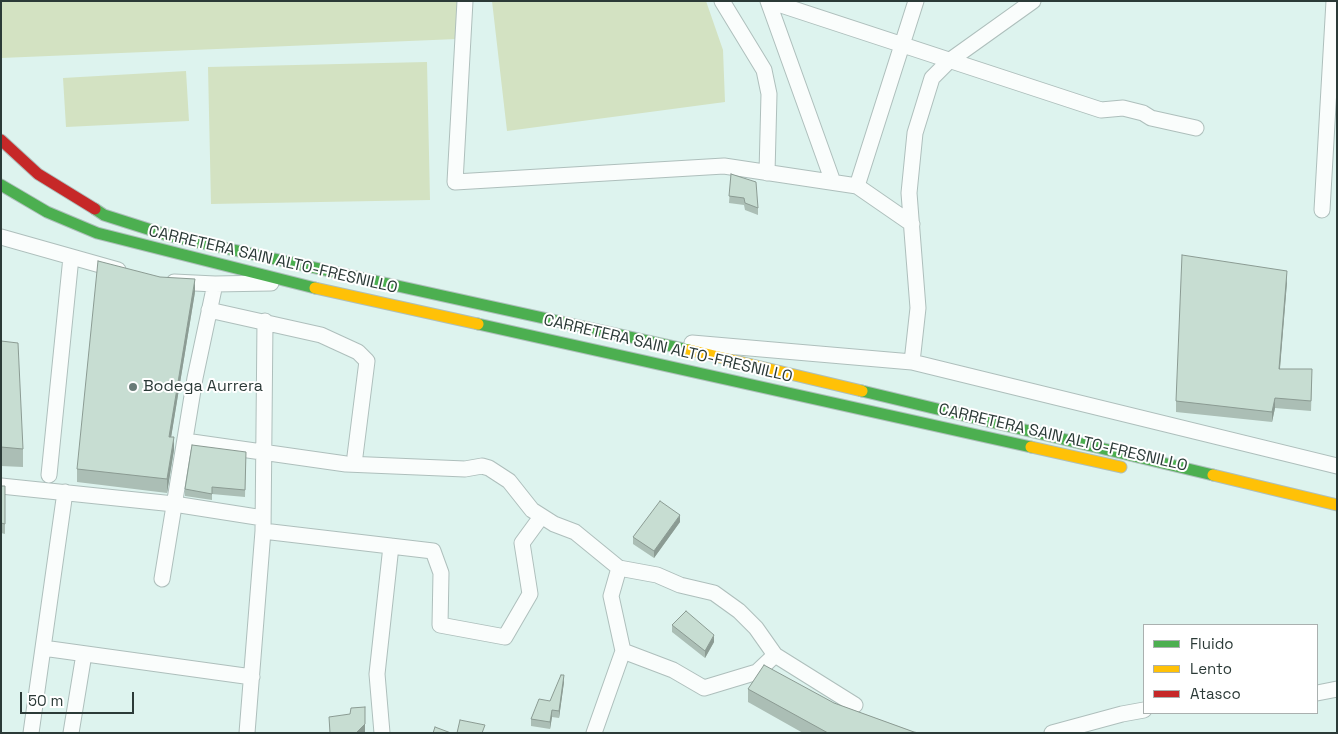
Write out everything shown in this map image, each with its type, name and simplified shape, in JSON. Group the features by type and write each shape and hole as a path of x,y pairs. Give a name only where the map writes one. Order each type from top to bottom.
{"main road":[{"path":"1,140 38,174 104,215 170,236 648,340 1337,505"},
{"name":"CARRETERA SAIN ALTO-FRESNILLO","path":"1,185 46,212 97,233 146,247 288,282 1129,469"}],"street":[{"path":"465,1 455,182 724,166 858,186 912,224"},
{"path":"722,1 764,70 769,94 767,173"},
{"path":"768,1 834,182"},
{"path":"768,1 1101,110 1123,108 1143,113 1151,118 1196,128"},
{"path":"858,186 916,1"},
{"path":"912,362 918,308 909,193 915,133 932,78 949,61 1033,1"},
{"path":"1322,210 1334,1"},
{"path":"1,237 129,273"},
{"path":"49,475 71,257"},
{"path":"162,281 215,284 288,282 298,265"},
{"path":"162,579 185,441 215,284"},
{"path":"209,310 321,335 358,352 367,361 354,464"},
{"path":"248,733 263,525 264,321"},
{"path":"624,356 648,340 912,362 1337,466"},
{"path":"185,441 354,464 465,469 482,466 509,481 532,510 542,518 575,532 619,568 657,575 680,585 714,593 739,611 756,628 775,655 856,704"},
{"path":"1,486 174,504 263,525 433,551 441,573 440,625 505,637 530,594 522,543 542,518"},
{"path":"30,733 66,492"},
{"path":"382,733 378,674 391,546"},
{"path":"594,733 624,651 611,596 619,568"},
{"path":"43,648 252,676"},
{"path":"624,651 673,670 704,688 757,672 775,655"},
{"path":"71,733 84,654"},
{"path":"1318,693 1337,689"},
{"path":"1052,733 1143,710"}],"green space":[{"path":"1,1 459,1 457,39 1,58"},
{"path":"492,1 706,1 723,50 725,102 507,131"},
{"path":"427,62 430,200 211,204 208,67"},
{"path":"186,71 189,121 66,127 63,78"}],"building":[{"path":"731,174 756,182 758,208 745,203 744,198 729,196"},
{"path":"1182,255 1287,271 1279,369 1312,369 1311,401 1275,398 1272,412 1176,401"},
{"name":"Bodega Aurrera","path":"98,261 160,277 195,279 169,437 174,437 167,479 77,469"},
{"path":"1,341 18,343 23,449 1,447"},
{"path":"192,445 246,452 245,490 212,487 212,494 185,489"},
{"path":"1,486 5,486 5,524 1,523"},
{"path":"660,501 680,515 654,551 633,537"},
{"path":"686,611 714,635 705,651 672,625"},
{"path":"764,665 834,703 919,733 828,733 748,689"},
{"path":"561,675 564,675 559,711 552,710 550,722 531,719 539,699 550,701"},
{"path":"365,707 365,724 356,733 330,733 329,717 350,714 351,708"},
{"path":"460,720 485,725 482,733 457,733"},
{"path":"435,727 451,733 433,733"}],"traffic: fast":[{"path":"1,185 47,212 97,233 315,288"},
{"path":"95,209 104,215 170,236 689,350"},
{"path":"478,324 1031,447"},
{"path":"862,391 1213,475"}],"traffic: slow":[{"path":"315,288 478,324"},
{"path":"689,350 862,391"},
{"path":"1031,447 1121,467"},
{"path":"1213,475 1337,505"}],"traffic: jam":[{"path":"1,140 38,174 95,209"}],"place":[{"name":"Bodega Aurrera","path":"133,387"}]}
